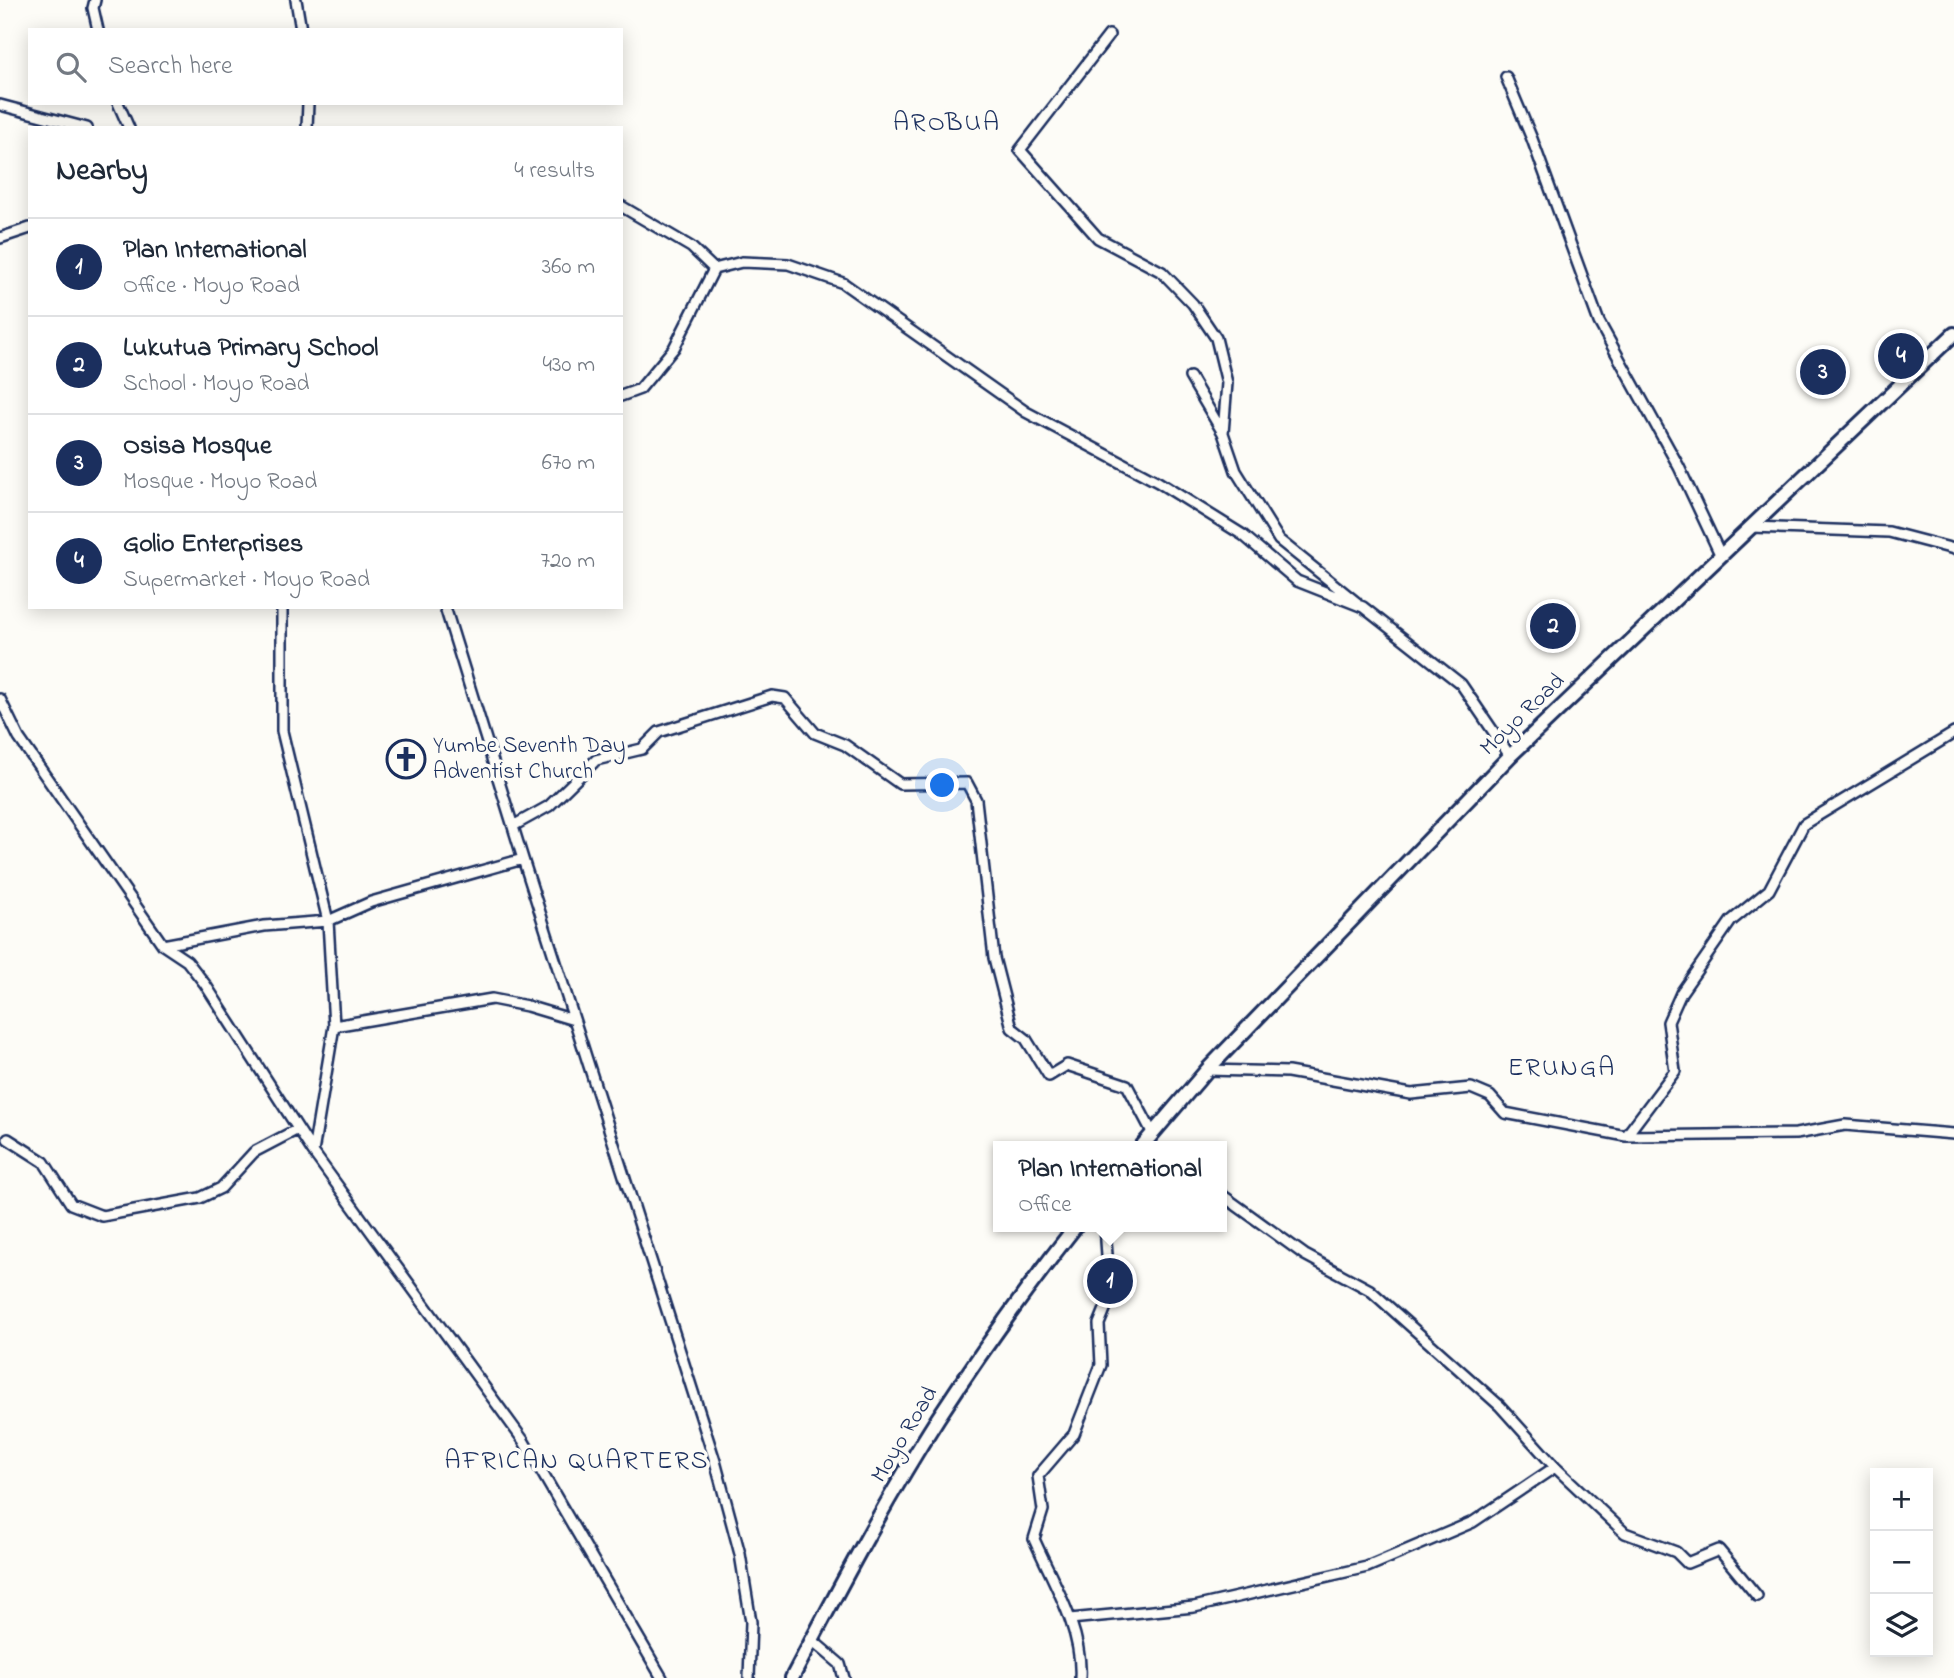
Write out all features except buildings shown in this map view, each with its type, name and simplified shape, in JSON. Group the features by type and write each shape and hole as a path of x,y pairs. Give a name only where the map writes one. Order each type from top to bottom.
{"main road":[{"name":"Moyo Road","path":"1147,1141 1208,1070 1510,756 1954,334"},
{"name":"Moyo Road","path":"792,1678 937,1419 1004,1322 1071,1232"}],"street":[{"path":"95,0 93,8 98,28"},
{"path":"296,0 301,28"},
{"path":"1109,35 1020,150 1098,238 1162,272 1193,304 1216,338 1227,383 1223,433"},
{"path":"1506,77 1532,139 1599,322 1679,467 1720,554"},
{"path":"0,105 79,126"},
{"path":"119,105 128,126"},
{"path":"307,105 307,126"},
{"path":"623,207 691,247 714,269"},
{"path":"0,238 28,229"},
{"path":"623,395 640,389 674,348 714,269 742,262 788,264 843,283 1026,412 1158,482 1243,535 1297,581 1363,607"},
{"path":"1190,377 1223,433 1236,471 1279,540 1461,684 1510,756"},
{"path":"1749,527 1889,532 1954,549"},
{"path":"282,609 282,731 328,921 334,1026 313,1152"},
{"path":"446,609 711,1448 740,1554 751,1622 749,1678"},
{"path":"513,826 549,806 596,760 642,749 659,732 772,696 785,698 816,733 845,746 900,784 967,783 976,800 994,958 1012,1028 1026,1039 1049,1076 1068,1065 1127,1085 1153,1134"},
{"path":"0,699 19,738 163,945 187,961 205,984 313,1152 523,1440 662,1678"},
{"path":"1626,1136 1675,1071 1668,1022 1681,993 1731,921 1769,890 1804,824 1954,733"},
{"path":"163,945 264,926 328,921 371,902 523,859"},
{"path":"334,1026 492,999 574,1020"},
{"path":"1208,1070 1288,1072 1411,1094 1471,1088 1490,1096 1505,1113 1626,1136 1796,1135 1845,1125 1954,1134"},
{"path":"8,1139 44,1162 71,1204 102,1216 200,1198 221,1188 254,1152 298,1129"},
{"path":"1227,1199 1305,1255 1370,1290 1500,1406 1555,1467 1625,1533 1676,1552 1687,1563 1719,1550 1757,1596"},
{"path":"1080,1678 1081,1665 1070,1619 1034,1539 1043,1510 1038,1476 1074,1434 1101,1365 1099,1324 1110,1297 1105,1232"},
{"path":"1070,1619 1194,1607 1367,1567 1473,1522 1555,1467"},
{"path":"812,1640 840,1664 844,1678"}],"place":[{"name":"Golio Enterprises","path":"1901,356"},
{"name":"Osisa Mosque","path":"1823,372"},
{"name":"Lukutua Primary School","path":"1553,626"},
{"name":"Yumbe Seventh Day Adventist Church","path":"406,759"},
{"name":"Plan International","path":"1110,1281"}],"district":[{"name":"AROBUA","path":"947,124"},
{"name":"ERUNGA","path":"1562,1069"},
{"name":"AFRICAN QUARTERS","path":"577,1462"}]}
